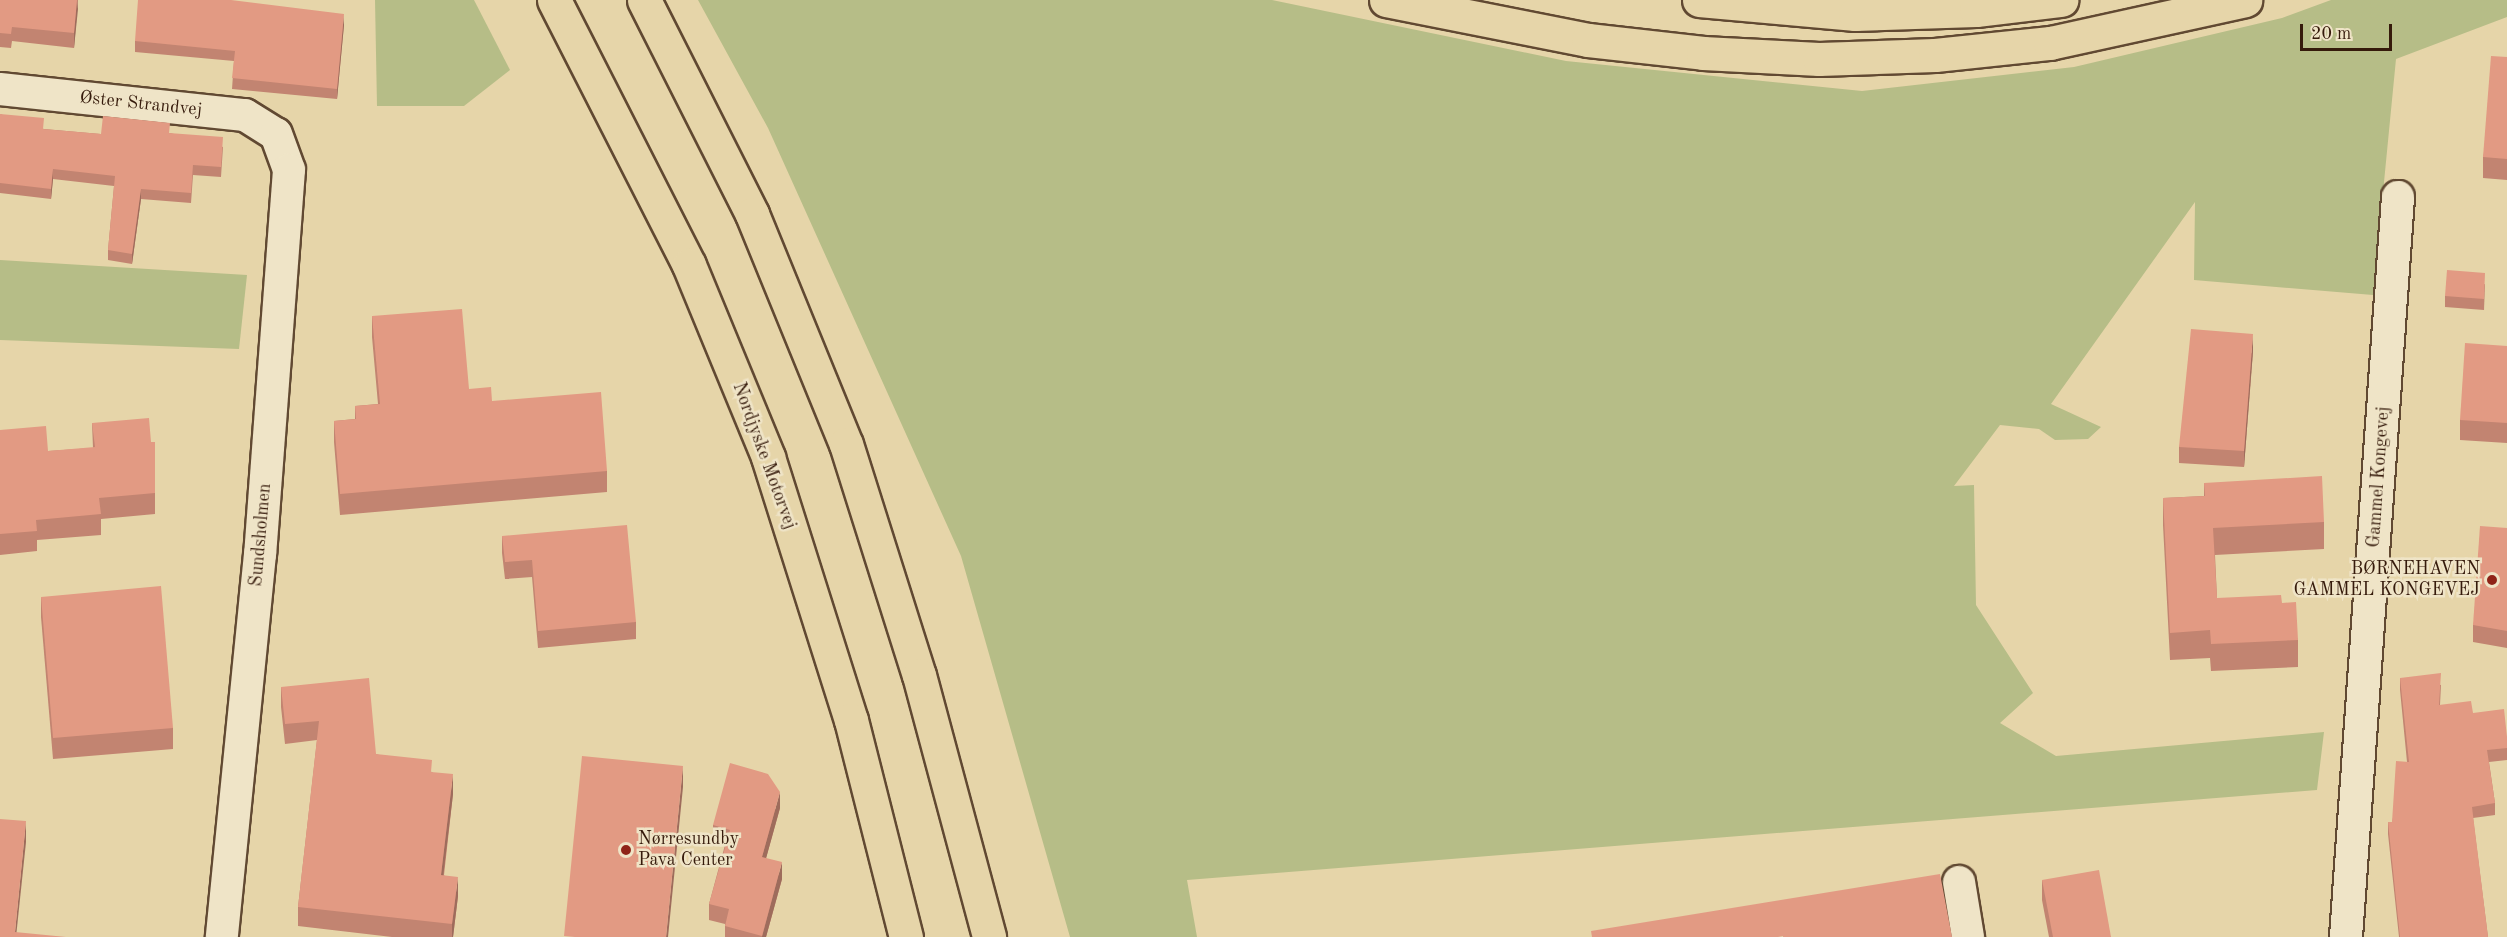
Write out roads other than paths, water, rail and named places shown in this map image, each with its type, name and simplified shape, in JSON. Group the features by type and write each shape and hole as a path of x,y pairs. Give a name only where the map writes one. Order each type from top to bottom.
{"highway":[{"name":"Nordjyske Motorvej","path":"554,0 689,265 768,457 851,720 906,937"},
{"path":"644,0 752,214 846,444 919,675 989,937"},
{"path":"1386,0 1588,40 1703,53 1819,59 1935,55 2050,42 2245,0"},
{"path":"1699,0 1855,14 1976,10 2061,0"}],"street":[{"name":"Øster Strandvej","path":"0,89 244,115 276,135"},
{"name":"Sundsholmen","path":"222,937 287,225 289,170 276,135"},
{"name":"Gammel Kongevej","path":"2346,937 2398,197"},
{"path":"1959,882 1968,937"}],"place":[{"name":"BØRNEHAVEN GAMMEL KONGEVEJ","path":"2492,580"},
{"name":"Nørresundby Pava Center","path":"626,850"}]}
